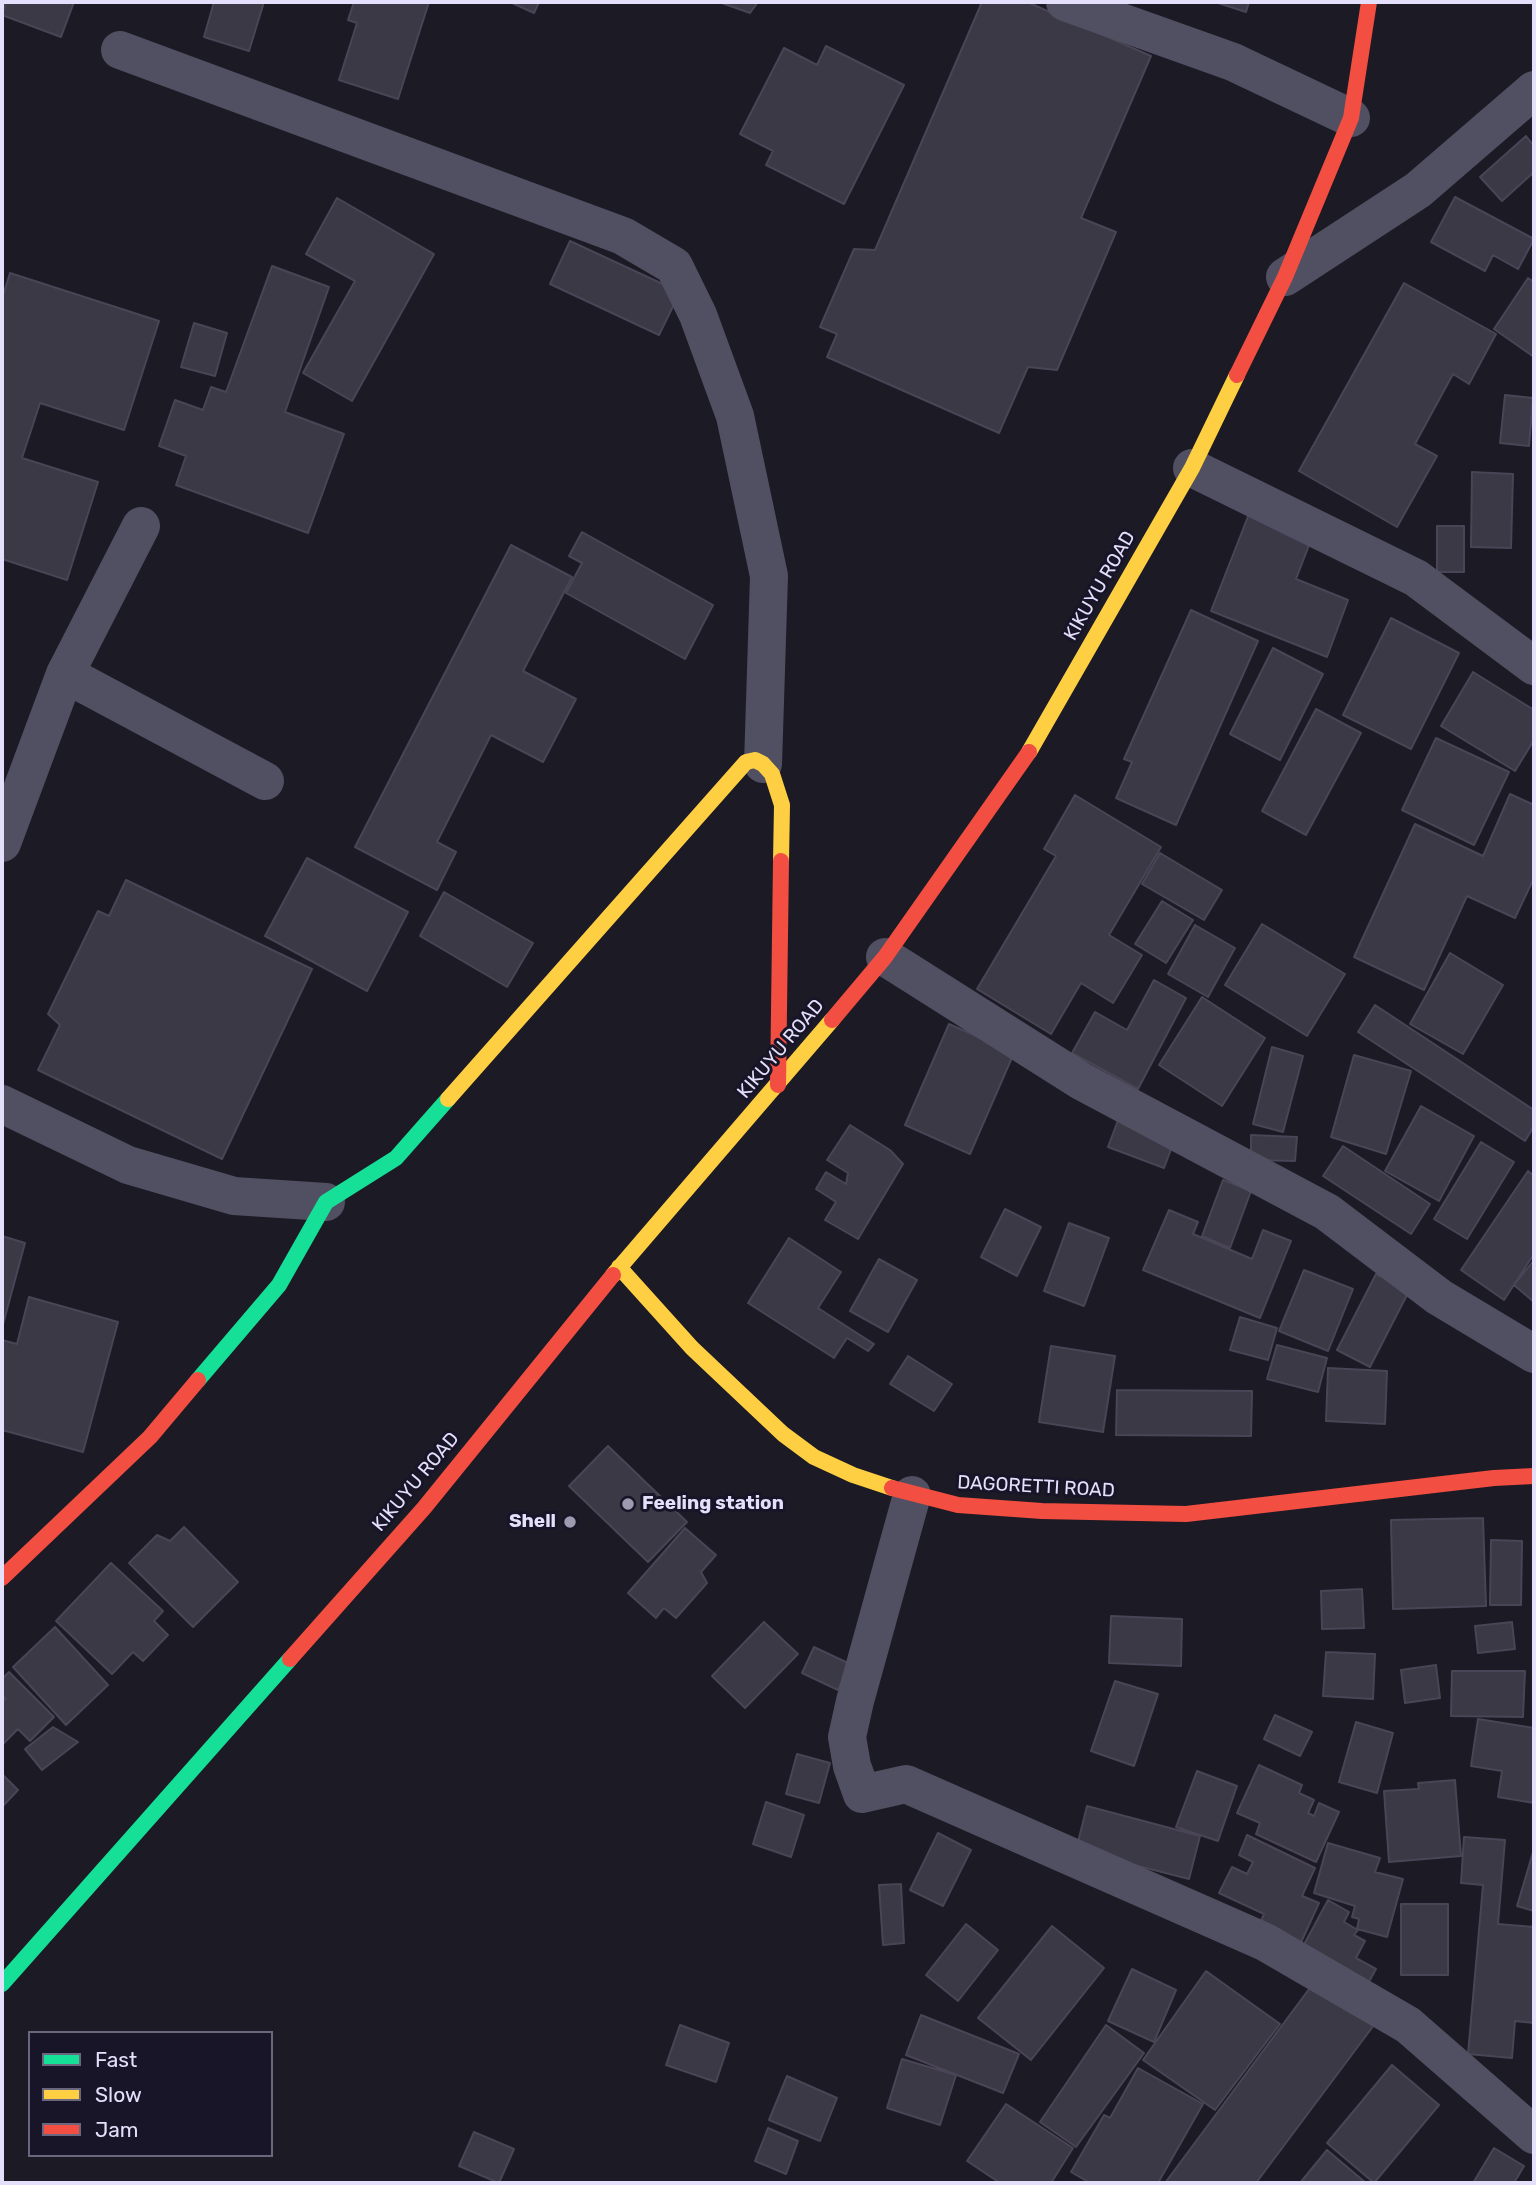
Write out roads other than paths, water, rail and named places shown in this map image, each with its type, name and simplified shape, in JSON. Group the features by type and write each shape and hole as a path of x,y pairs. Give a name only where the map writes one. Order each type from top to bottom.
{"main road":[{"name":"KIKUYU ROAD","path":"2,1984 424,1508 619,1267 778,1085 885,957 1035,742 1192,468 1285,277 1351,118 1369,2"},
{"path":"2,1578 150,1437 279,1285 326,1202 396,1158 723,786 746,762 755,761 763,764 772,774 782,806 778,1085"},
{"name":"DAGORETTI ROAD","path":"619,1267 692,1348 783,1434 814,1457 853,1475 912,1495 958,1505 1186,1514 1493,1478 1534,1476"}],"street":[{"path":"1065,2 1233,62 1351,118"},
{"path":"120,50 623,236 674,265 698,315 735,416 769,576 763,764"},
{"path":"1285,277 1418,190 1534,90"},
{"path":"1192,468 1416,578 1534,666"},
{"path":"2,843 65,674 141,526"},
{"path":"65,674 265,781"},
{"path":"885,957 1081,1081 1327,1212 1439,1297 1534,1354"},
{"path":"2,1104 128,1166 234,1196 326,1202"},
{"path":"912,1495 847,1737 852,1766 862,1794 906,1784 1265,1942 1408,2025 1534,2135"}],"place":[{"name":"Feeling station","path":"628,1504"},
{"name":"Shell","path":"570,1522"}]}
